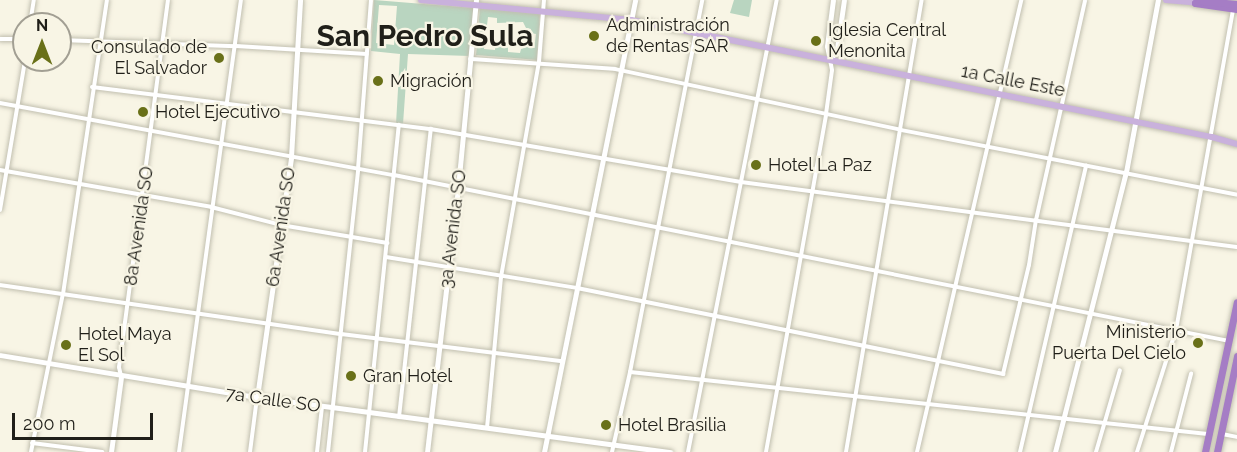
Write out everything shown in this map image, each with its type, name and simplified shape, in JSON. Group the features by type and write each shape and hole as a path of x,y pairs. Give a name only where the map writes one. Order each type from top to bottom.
{"highway":[{"path":"1195,3 1236,5"},
{"path":"1205,452 1237,302"},
{"path":"1217,452 1237,356"},
{"path":"1214,412 1217,417 1215,428 1221,434"}],"main road":[{"name":"1a Calle Este","path":"421,0 475,2 631,20 1062,106 1237,144"},
{"path":"1166,0 1209,4"},
{"name":"1a Calle Este","path":"1212,137 1237,139"}],"street":[{"path":"30,452 63,294 92,87 107,0"},
{"name":"8a Avenida SO","path":"111,452 121,376 119,367 157,96 168,0"},
{"path":"179,452 241,0"},
{"name":"6a Avenida SO","path":"250,452 291,157 300,0"},
{"path":"328,452 358,169 371,0"},
{"path":"487,429 501,277 539,62 544,0"},
{"path":"544,452 605,161 635,0"},
{"path":"612,452 630,372 702,0"},
{"path":"688,452 777,0"},
{"path":"766,452 826,114 832,70 827,46 833,0"},
{"path":"830,60 837,49 844,0"},
{"path":"846,452 922,0"},
{"path":"917,452 1021,0"},
{"path":"386,257 577,288 1003,374 1085,0"},
{"path":"1055,452 1126,172 1158,0"},
{"name":"3a Avenida SO","path":"427,452 458,187 475,2"},
{"path":"1137,452 1176,330 1236,5 1209,4"},
{"path":"72,40 236,46 368,54"},
{"path":"470,59 539,62 621,71 901,130 1237,195"},
{"path":"0,210 23,72"},
{"path":"92,87 227,106 431,129 741,183 973,211 1237,247"},
{"path":"0,103 458,187 1229,341"},
{"path":"365,452 399,125"},
{"path":"399,417 431,129"},
{"path":"1020,452 1086,165"},
{"path":"0,170 211,207 281,225 387,243"},
{"path":"0,285 341,334 562,362"},
{"name":"7a Calle SO","path":"0,355 188,387 370,414 670,452"},
{"path":"1096,452 1120,370"},
{"path":"630,372 1209,434"},
{"path":"1171,452 1191,374"},
{"path":"317,452 322,407"},
{"path":"1221,434 1237,436"},
{"path":"32,443 102,452"}],"green space":[{"path":"374,0 473,8 470,56 408,54 403,124 396,124 400,54 371,51","holes":["379,5 397,6 394,45 376,43"]},
{"path":"734,0 752,0 749,17 730,13"},
{"path":"480,8 540,12 537,60 476,55","holes":["488,17 497,18 497,23 523,22 526,28 531,29 530,33 536,34 535,42 529,41 529,46 521,49 520,53 508,52 508,47 495,46 495,50 484,49"]}],"place":[{"name":"Administración de Rentas SAR","path":"594,36"},
{"name":"Iglesia Central Menonita","path":"816,41"},
{"name":"Consulado de El Salvador","path":"219,58"},
{"name":"Migración","path":"378,81"},
{"name":"Hotel Ejecutivo","path":"143,112"},
{"name":"Hotel La Paz","path":"756,165"},
{"name":"Ministerio Puerta Del Cielo","path":"1198,343"},
{"name":"Hotel Maya El Sol","path":"66,345"},
{"name":"Gran Hotel","path":"351,376"},
{"name":"Hotel Brasilia","path":"606,425"}],"district":[{"name":"San Pedro Sula","path":"425,36"}]}
